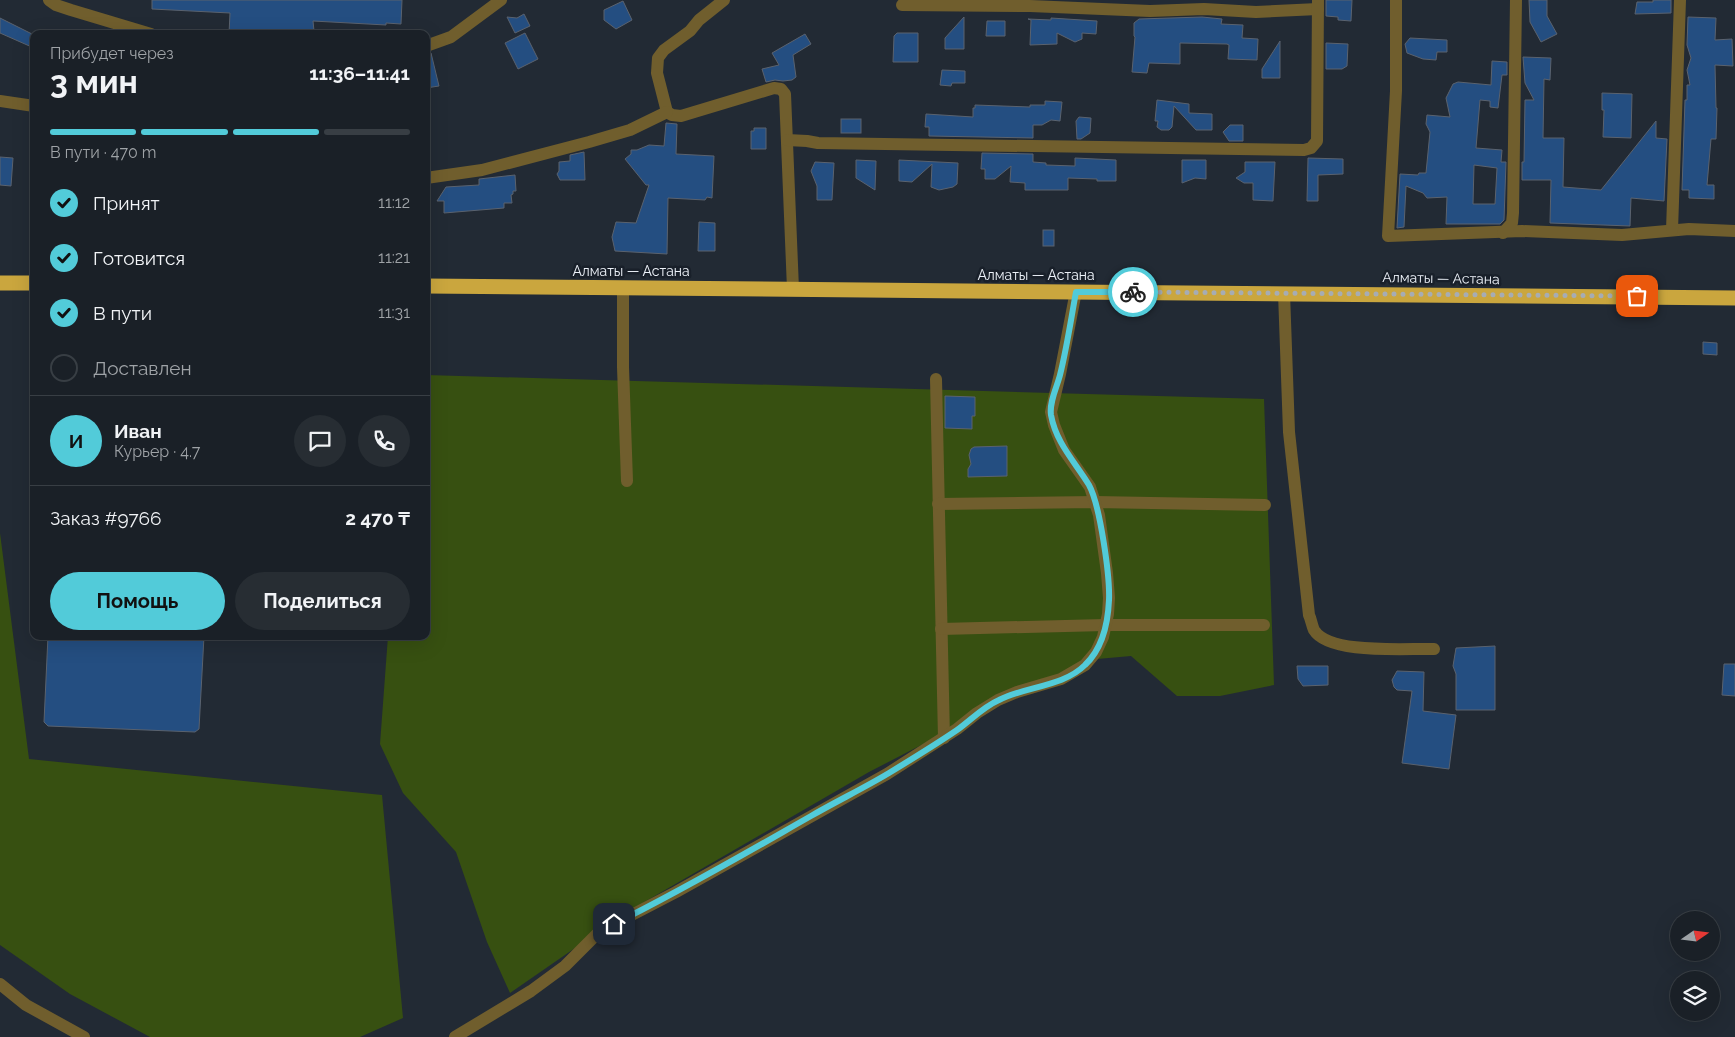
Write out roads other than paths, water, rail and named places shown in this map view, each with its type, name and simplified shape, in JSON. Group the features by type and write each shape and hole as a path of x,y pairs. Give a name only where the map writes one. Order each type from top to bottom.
{"highway":[{"path":"0,283 30,283"},
{"name":"Алматы — Астана","path":"430,286 1735,298"}],"street":[{"path":"49,0 56,6 138,30"},
{"path":"430,45 451,38 502,0"},
{"path":"724,0 699,20 690,31 664,50 658,58 657,73 667,112 672,115 682,116 774,88 781,88 785,94 793,289"},
{"path":"1396,0 1396,91 1388,236 1522,231 1622,235 1672,230 1735,231"},
{"path":"1503,233 1512,223 1514,213 1516,0"},
{"path":"1672,230 1680,0"},
{"path":"787,140 807,141 818,144 1304,150 1311,148 1317,141 1318,5 1256,12 1204,9 1150,11 1030,6 902,4"},
{"path":"0,101 30,105"},
{"path":"430,177 482,170 581,144 630,130 667,112"},
{"path":"623,288 623,367 627,481"},
{"path":"455,1037 531,991 565,966 599,932 676,892 887,774 944,738 998,700 1017,692 1061,679 1085,665 1096,652 1106,625 1109,598 1099,515 1090,487 1064,450 1051,412 1076,292"},
{"path":"1284,293 1289,432 1309,615 1314,630 1322,638 1337,645 1357,648 1434,649"},
{"path":"936,379 944,738"},
{"path":"938,504 1095,502 1265,506"},
{"path":"941,629 1106,625 1264,625"},
{"path":"0,984 26,1005 84,1037"}]}
